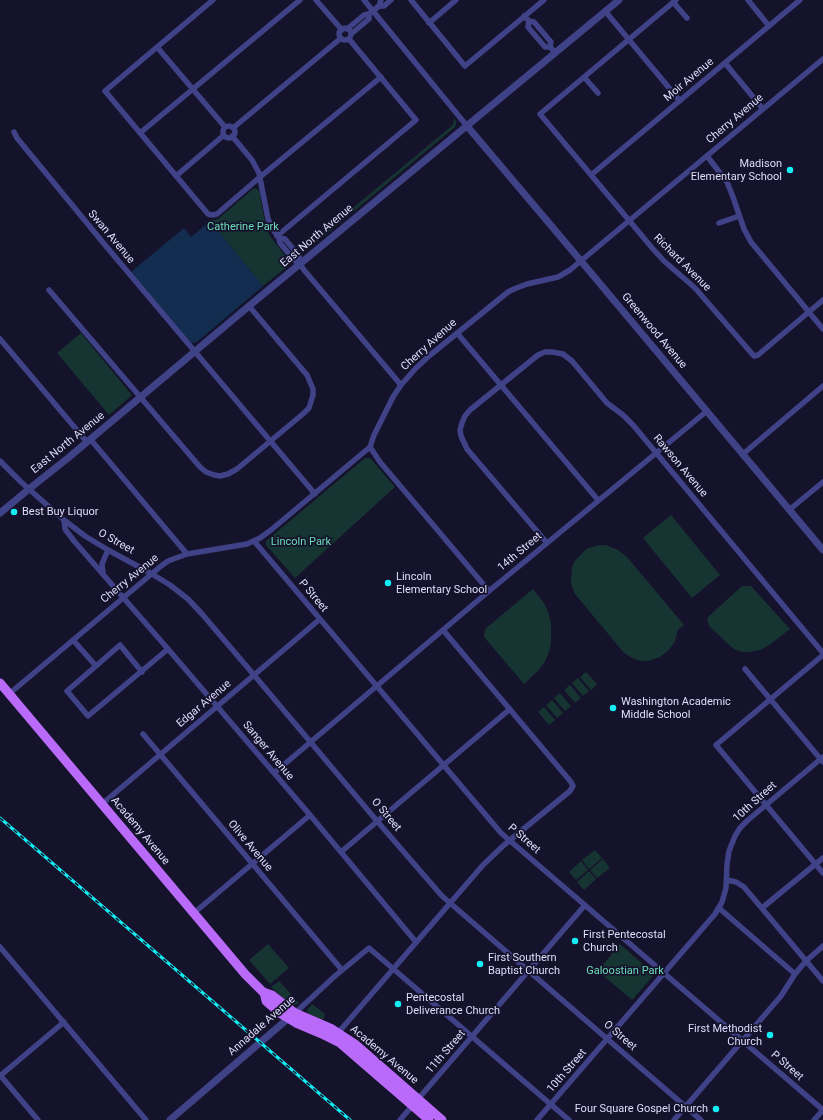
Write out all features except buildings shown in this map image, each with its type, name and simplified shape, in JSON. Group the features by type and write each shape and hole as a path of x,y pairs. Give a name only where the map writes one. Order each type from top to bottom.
{"main road":[{"name":"Academy Avenue","path":"0,683 246,974 264,992 266,1001 281,1014 292,1016 355,1044 383,1068 415,1102 429,1120"},
{"name":"Academy Avenue","path":"336,1036 340,1043 354,1056 415,1102 442,1120"},
{"path":"354,1056 361,1056 374,1065 383,1068"}],"street":[{"path":"213,0 105,91 208,214 212,216 217,214 380,77"},
{"path":"140,133 300,0"},
{"path":"278,237 416,120 380,77 350,37 349,30 344,30 316,0"},
{"path":"364,0 371,13 467,126"},
{"path":"341,38 344,40 350,37 369,19 371,13 380,3 384,6 391,0"},
{"path":"411,0 465,66 526,19 544,0"},
{"path":"429,22 456,0"},
{"name":"East North Avenue","path":"0,514 467,126 552,50 619,0"},
{"path":"748,0 769,26"},
{"name":"Moir Avenue","path":"591,175 800,0"},
{"path":"598,93 584,77 674,1 687,18"},
{"path":"605,11 680,100"},
{"path":"233,128 341,38 340,35 344,30 364,15 371,13"},
{"path":"526,19 534,22 551,42 552,50"},
{"path":"157,46 225,127"},
{"name":"Cherry Avenue","path":"9,694 168,561 187,554 239,546 254,541 271,530 370,447 377,429 401,385 416,368 457,333 508,292 527,284 558,277 570,270 823,59"},
{"path":"725,63 763,109"},
{"name":"Richard Avenue","path":"584,77 540,114 658,255 698,291 754,356 758,355 823,300"},
{"path":"225,127 230,126 233,128"},
{"name":"Greenwood Avenue","path":"467,126 823,550"},
{"path":"224,135 223,131 225,127"},
{"path":"232,136 234,133 233,128"},
{"name":"Swan Avenue","path":"14,132 17,138 315,494"},
{"path":"224,135 229,138 232,136"},
{"path":"176,176 224,135"},
{"path":"232,136 252,160 259,172 268,218 278,237 285,239 299,256 300,264 304,270 401,385"},
{"path":"707,156 727,182 744,229 751,242 823,329"},
{"path":"719,223 739,216"},
{"path":"49,290 200,467 206,472 220,476 237,469 304,413 309,408 313,395 311,382 307,375 249,306"},
{"path":"457,333 598,500"},
{"path":"0,339 187,554"},
{"name":"Rawson Avenue","path":"547,543 467,449 460,430 465,416 470,410 538,355 545,352 552,352 563,354 572,361 607,403 633,425 823,654"},
{"path":"743,454 822,389"},
{"name":"14th Street","path":"274,773 489,591 707,411"},
{"path":"370,447 380,462 489,591"},
{"name":"Sanger Avenue","path":"0,461 12,475 64,520 65,529 97,568 124,597 310,815 416,942"},
{"path":"789,510 823,482"},
{"name":"O Street","path":"64,520 85,536 152,574 195,606 435,889 701,1120"},
{"name":"P Street","path":"254,541 500,833 823,1110"},
{"path":"103,573 102,564 108,550"},
{"name":"Edgar Avenue","path":"102,804 320,619"},
{"path":"336,1036 483,865 573,786 443,630"},
{"path":"73,640 96,666"},
{"path":"142,672 120,645 66,691 88,716 142,672 168,649"},
{"path":"823,654 716,745 823,872"},
{"path":"745,669 822,759"},
{"path":"341,852 510,709"},
{"name":"Olive Avenue","path":"143,734 342,970"},
{"name":"10th Street","path":"537,1120 719,908 725,894 729,851 735,836 744,824 822,759"},
{"path":"194,913 310,815"},
{"path":"762,908 823,858"},
{"path":"727,880 736,882 744,887 823,981"},
{"name":"11th Street","path":"400,1120 585,906"},
{"path":"719,908 795,974"},
{"path":"674,1120 781,996 795,974 806,961 823,946"},
{"path":"0,947 146,1120"},
{"name":"Annadale Avenue","path":"170,1120 369,948 393,969"},
{"path":"393,969 569,1120"},
{"path":"38,1120 0,1075 64,1022"},
{"path":"814,1120 823,1110"}],"green space":[{"path":"454,118 456,121 455,127 306,251 301,251 453,125"},
{"name":"Catherine Park","path":"254,188 260,192 265,223 270,236 288,260 288,266 263,286 210,221 218,219"},
{"path":"81,333 131,394 131,396 109,415 57,353"},
{"name":"Lincoln Park","path":"365,458 370,458 395,487 295,578 266,545 266,541"},
{"path":"671,515 720,575 692,598 643,538"},
{"path":"606,545 618,550 627,557 684,625 678,630 675,641 669,650 660,657 648,661 641,661 624,653 575,594 571,584 572,567 574,562 588,548"},
{"path":"742,586 751,586 790,629 768,646 760,650 750,652 742,652 734,649 709,626 707,618"},
{"path":"533,589 544,603 548,612 551,622 551,642 545,662 524,684 484,637 485,629"},
{"path":"586,672 597,684 591,690 580,677"},
{"path":"578,678 589,691 583,696 572,683"},
{"path":"570,685 581,698 575,703 564,690"},
{"path":"560,693 571,706 565,711 554,698"},
{"path":"552,700 563,713 557,718 546,705"},
{"path":"544,707 555,720 549,725 538,712"},
{"path":"595,850 602,858 589,869 582,860"},
{"path":"603,859 610,868 597,878 590,870"},
{"path":"581,861 588,870 576,880 569,872"},
{"path":"589,871 596,879 584,890 577,882"},
{"path":"268,944 289,968 270,984 249,960"},
{"name":"Galoostian Park","path":"620,944 652,972 653,976 632,1000 598,971"},
{"path":"279,981 299,1003 293,1005 271,987"},
{"path":"312,1004 325,1014 323,1021 308,1014 307,1010"}],"water":[{"path":"210,221 263,286 197,342 191,343 131,272 184,228 191,237"}],"railway":[{"path":"0,818 350,1120"}],"place":[{"name":"Madison Elementary School","path":"790,170"},
{"name":"Best Buy Liquor","path":"14,512"},
{"name":"Lincoln Elementary School","path":"388,583"},
{"name":"Washington Academic Middle School","path":"613,708"},
{"name":"First Pentecostal Church","path":"575,941"},
{"name":"First Southern Baptist Church","path":"480,964"},
{"name":"Pentecostal Deliverance Church","path":"398,1004"},
{"name":"First Methodist Church","path":"770,1035"},
{"name":"Four Square Gospel Church","path":"716,1109"}]}
